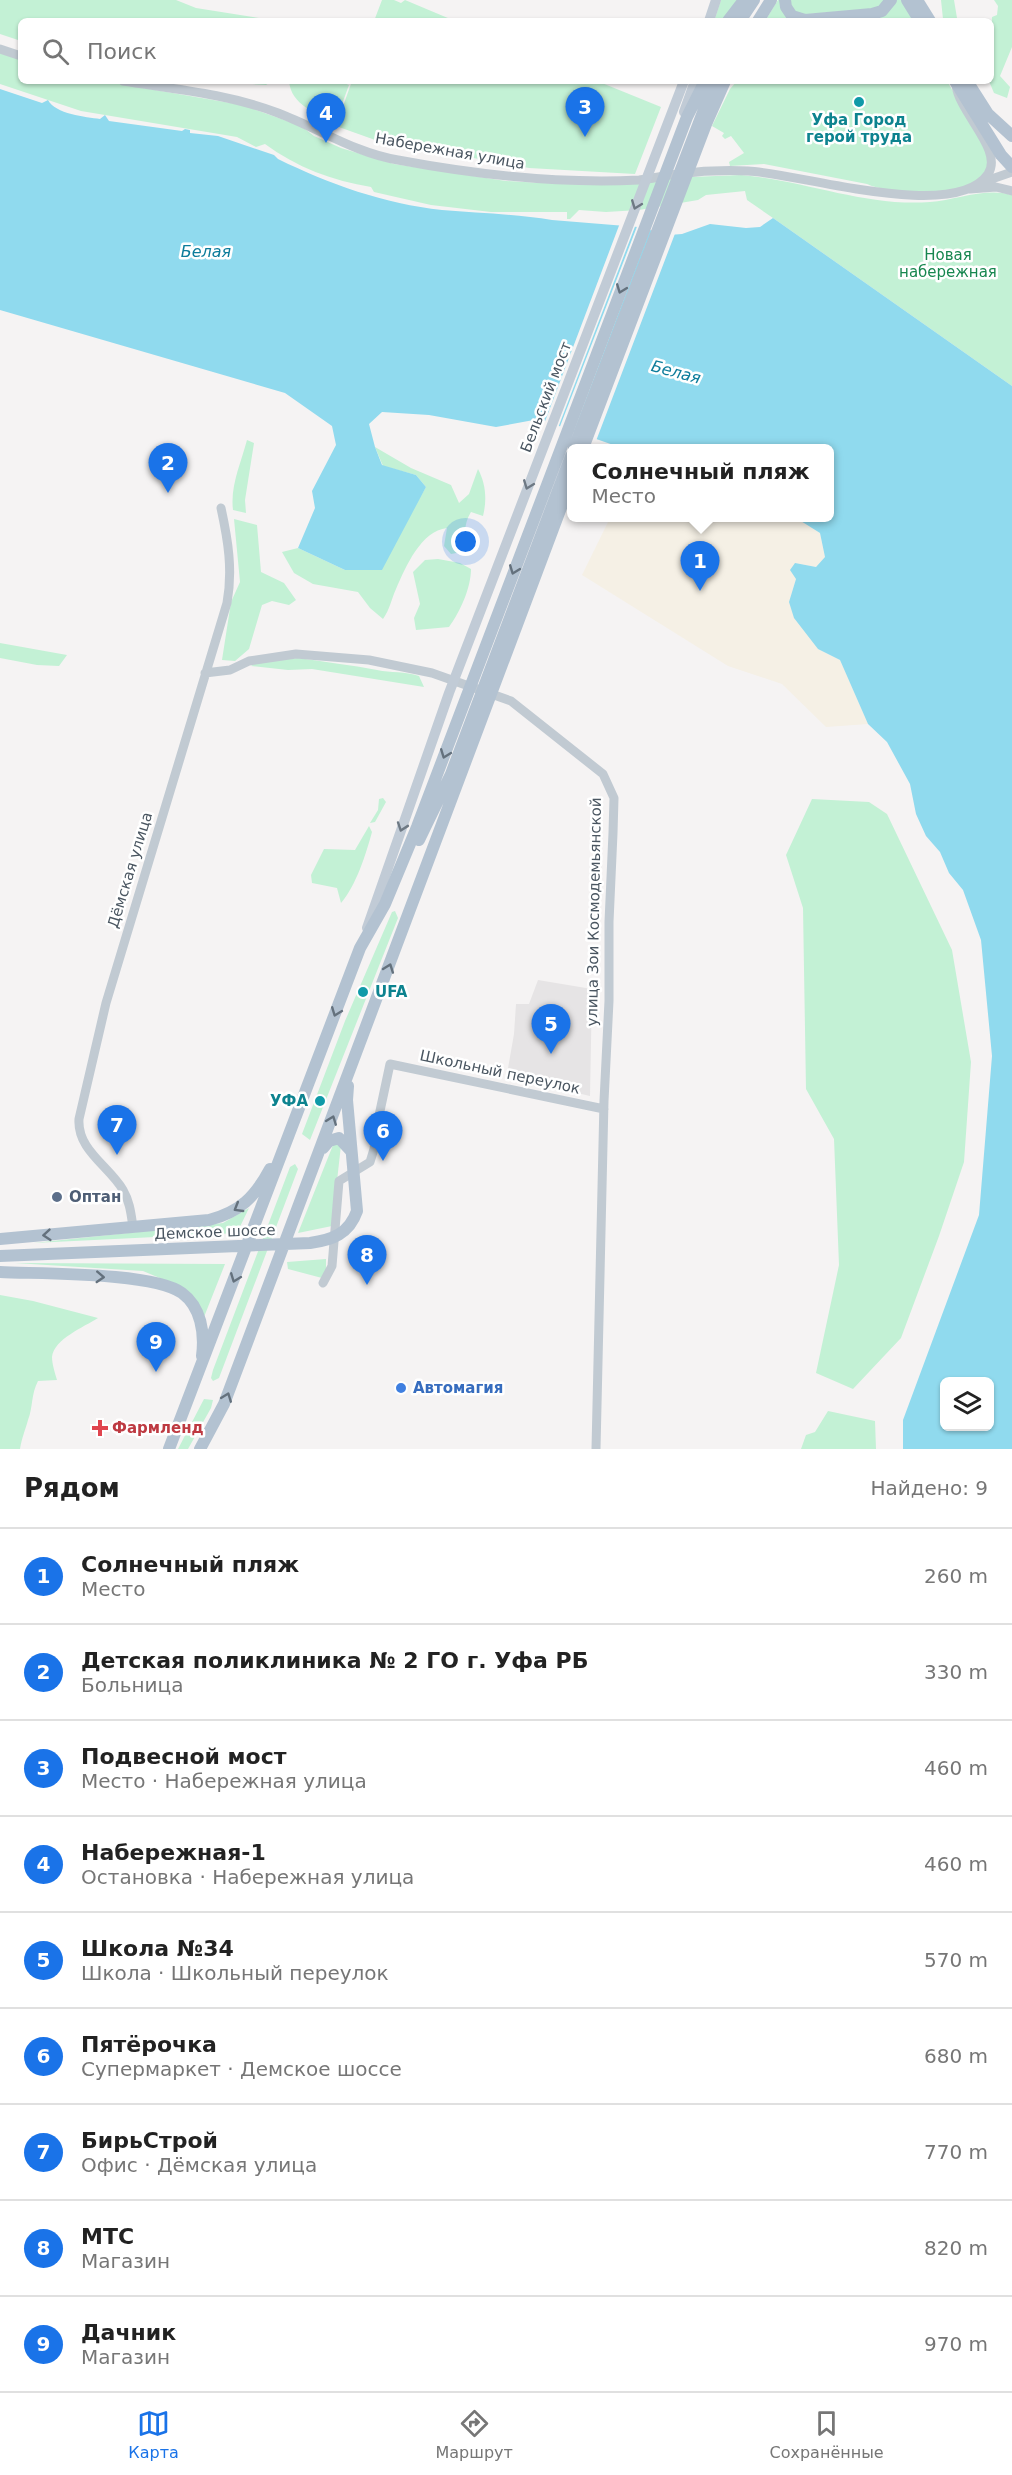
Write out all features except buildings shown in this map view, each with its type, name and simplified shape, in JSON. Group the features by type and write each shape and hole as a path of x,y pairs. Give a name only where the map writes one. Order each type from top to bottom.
{"main road":[{"path":"710,18 716,0"},
{"path":"730,18 744,0"},
{"path":"744,18 754,0"},
{"path":"760,18 771,0"},
{"path":"785,0 786,7 792,16 798,18"},
{"path":"827,18 872,14 882,11 891,0"},
{"path":"907,0 918,18"},
{"path":"917,0 928,18"},
{"path":"684,84 689,118"},
{"path":"584,444 689,118 695,84"},
{"path":"569,444 677,144 704,84"},
{"path":"575,444 689,118 713,84"},
{"path":"713,110 724,84"},
{"path":"689,118 713,110 731,84"},
{"path":"960,84 1001,154 1012,167"},
{"path":"961,84 1012,136"},
{"name":"Бельский мост","path":"360,948 449,693 689,118"},
{"path":"200,1449 224,1404 354,1062 476,703 567,450"},
{"path":"476,703 567,466"},
{"path":"169,1449 360,948 385,904 417,828 476,703 567,490"},
{"name":"Демское шоссе","path":"0,1256 310,1243 337,1236 350,1226 357,1212 347,1093 354,1062"},
{"name":"Демское шоссе","path":"0,1239 203,1221 238,1209 258,1190 293,1125"},
{"path":"311,1174 329,1141 336,1138 342,1140 351,1151"},
{"path":"0,1272 123,1278 173,1287 193,1304 200,1320 203,1338 199,1372"}],"street":[{"path":"0,43 18,49"},
{"path":"0,49 18,56"},
{"name":"Набережная улица","path":"141,84 243,101 278,113 352,147 395,160 506,177 537,180 641,180 679,173 748,171 894,195 923,195 971,187"},
{"name":"Набережная улица","path":"174,84 256,99 354,141 396,154 569,180"},
{"path":"959,84 960,103 992,157 990,170 986,177 971,187"},
{"path":"988,114 1012,128"},
{"path":"971,187 1012,172"},
{"path":"971,187 996,187 1012,190"},
{"name":"Дёмская улица","path":"133,1227 125,1193 82,1141 78,1128 79,1119 106,1003 227,603 231,582 229,544 222,508"},
{"name":"улица Зои Космодемьянской","path":"205,673 230,670 249,661 296,654 369,660 432,673 511,701 603,774 611,789 614,805 596,1449"},
{"name":"Школьный переулок","path":"323,1283 332,1266 339,1181 370,1162 390,1064 604,1109"}],"shaded area":[{"path":"538,980 592,989 590,1096 509,1077 507,1074 514,1034 516,1004 529,1004"}],"green space":[{"path":"0,0 176,0 196,8 259,18 18,18 18,40 0,34"},
{"path":"382,0 394,0 401,3 405,0 448,18 375,18"},
{"path":"721,0 738,0 724,18 715,18"},
{"path":"778,0 781,0 791,18 767,18"},
{"path":"787,0 887,0 880,8 798,15"},
{"path":"895,0 903,0 913,18 871,18"},
{"path":"941,0 954,0 957,18 943,18"},
{"path":"994,0 1012,0 1012,47 1000,76 1010,87 1007,98 994,93 990,84 994,84 994,18 992,17 997,15 998,6"},
{"name":"Новая набережная","path":"0,52 18,59 18,84 120,84 242,105 301,126 314,136 341,148 394,164 506,181 541,183 741,175 882,201 930,202 992,192 1012,195 1012,386 747,200 745,191 706,195 698,200 639,210 606,212 579,210 570,219 567,219 567,212 491,212 431,205 374,192 371,187 315,172 289,160 265,144 256,147 237,137 81,111 0,84"},
{"path":"290,84 349,85 335,123 299,102"},
{"path":"351,84 604,84 661,107 635,174 529,168 378,141 336,126"},
{"path":"734,84 949,84 987,149 988,168 977,181 964,187 937,192 905,192 764,164 730,166 729,162 744,153 731,136 725,139 722,136 724,133 712,126"},
{"path":"247,440 254,443 245,500 246,513 233,510 232,501"},
{"path":"375,447 411,468 451,485 459,503 469,494 478,469 483,480 485,498 483,516 471,512 467,521 465,535 467,551 451,554 444,546 447,528 429,536 410,560 383,619 370,608 358,592 313,584 294,573 282,552 298,548 345,570 405,523 426,487 416,475 383,466"},
{"path":"234,519 257,525 261,572 284,583 296,600 289,605 272,601 262,605 249,649 235,661 222,660 231,602 240,582"},
{"path":"438,559 460,563 471,569 467,592 449,627 416,630 414,618 420,604 413,572 425,560"},
{"path":"0,643 67,655 59,666 37,665 0,658"},
{"path":"298,658 414,674 419,676 424,687 312,669 288,670 251,666 258,662"},
{"path":"383,798 386,802 375,822 370,823 378,810 379,799"},
{"path":"812,799 869,802 887,814 952,950 971,1062 964,1162 939,1236 901,1338 853,1389 816,1373 839,1265 834,1139 806,1089 803,908 786,855"},
{"path":"369,826 372,832 364,860 356,879 341,903 337,888 312,883 311,875 324,849 355,850"},
{"path":"395,911 398,918 310,1140 302,1134 345,1021 392,912"},
{"path":"333,1145 341,1145 332,1226 298,1233"},
{"path":"295,1164 298,1169 219,1378 213,1381 211,1378 213,1370 290,1167"},
{"path":"249,1208 237,1233 33,1243 223,1223"},
{"path":"326,1259 326,1270 322,1278 288,1269 287,1262"},
{"path":"15,1263 225,1264 204,1317 186,1289 143,1271"},
{"path":"0,1295 98,1318 70,1334 54,1351 52,1360 57,1380 38,1381 20,1449 0,1449"},
{"path":"204,1399 213,1400 211,1408 188,1449 178,1449"},
{"path":"828,1411 875,1421 876,1449 801,1449 806,1435 815,1432"}],"sand":[{"path":"608,522 802,522 820,533 825,557 816,567 795,563 796,579 789,602 818,649 840,660 868,724 826,727 782,684 728,666 582,575"}],"water":[{"name":"Белая","path":"0,89 42,103 48,100 57,109 79,116 100,119 105,115 109,121 182,131 185,129 190,130 190,133 218,136 274,155 278,159 337,185 379,198 421,207 638,227 669,235 682,234 710,224 746,228 760,227 773,218 1012,386 1012,1449 903,1449 903,1420 979,1215 992,1056 981,940 963,890 949,873 940,852 926,836 916,814 910,784 887,742 868,724 840,660 818,649 794,618 789,602 796,579 790,570 795,563 816,567 825,557 820,533 802,522 834,522 834,444 611,444 539,419 496,427 429,415 382,412 369,424 382,465 416,475 426,487 382,570 345,570 298,548 315,508 312,491 336,445 332,426 285,393 0,310"}],"pier":[{"path":"620,223 636,224 558,428 544,424"},
{"path":"638,224 651,227 573,434 559,429"},
{"path":"676,231 596,441 575,434 669,232"}],"place":[{"name":"Уфа Город герой труда","path":"859,102"},
{"name":"Подвесной мост","path":"585,137"},
{"name":"Набережная-1","path":"326,143"},
{"name":"Детская поликлиника № 2 ГО г. Уфа РБ","path":"168,493"},
{"name":"Солнечный пляж","path":"700,591"},
{"name":"UFA","path":"363,992"},
{"name":"Школа №34","path":"551,1054"},
{"name":"УФА","path":"320,1101"},
{"name":"БирьСтрой","path":"117,1155"},
{"name":"Пятёрочка","path":"383,1161"},
{"name":"Оптан","path":"57,1197"},
{"name":"МТС","path":"367,1285"},
{"name":"Дачник","path":"156,1372"},
{"name":"Автомагия","path":"401,1388"},
{"name":"Фармленд","path":"100,1428"}]}
